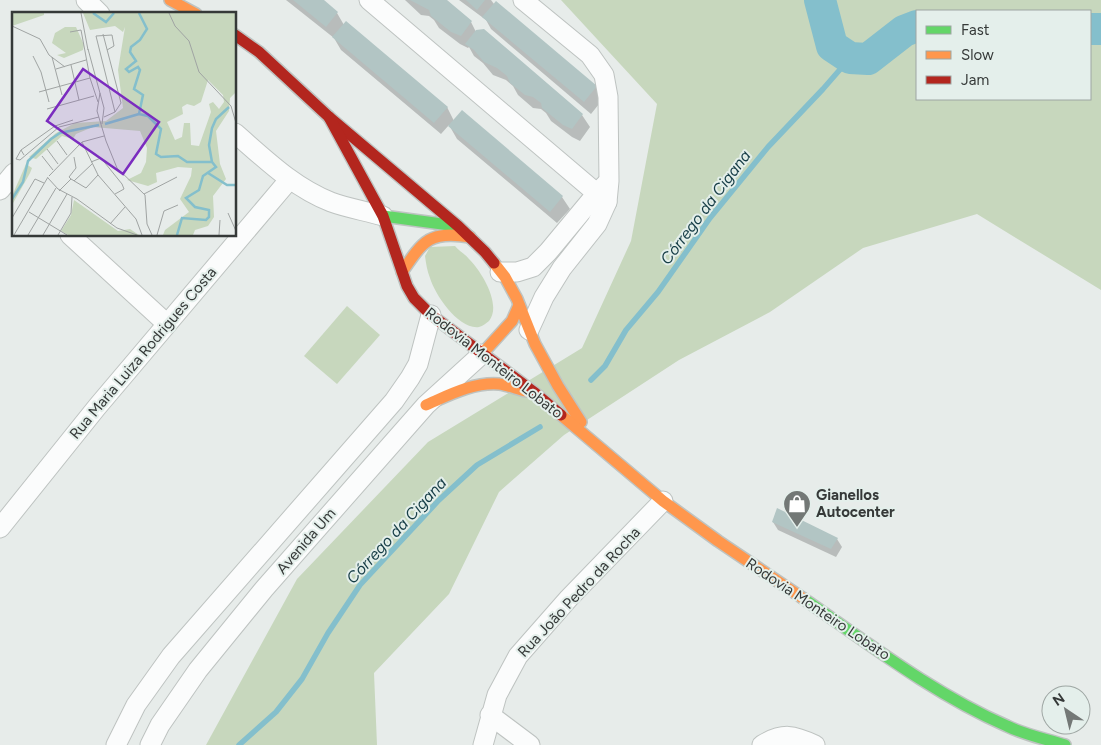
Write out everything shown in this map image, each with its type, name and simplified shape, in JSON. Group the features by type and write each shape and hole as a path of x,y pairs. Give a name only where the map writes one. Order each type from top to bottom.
{"main road":[{"path":"170,0 192,12"},
{"path":"190,0 205,12"},
{"name":"Rodovia Monteiro Lobato","path":"236,36 259,52 330,117 470,237 500,272 519,304 529,330 558,386 592,440"},
{"name":"Rodovia Monteiro Lobato","path":"330,117 383,216 402,272 414,298 431,315 535,393 663,501 718,541 926,682 1008,727 1065,745"},
{"path":"383,216 458,226"},
{"path":"402,272 418,248 433,236 454,233 470,237"},
{"path":"482,354 512,321 519,304"},
{"path":"426,405 481,385 495,384 535,393"}],"street":[{"path":"86,0 98,12"},
{"path":"369,0 604,192"},
{"path":"524,0 590,55 604,75 608,96 604,192 593,229 562,268 544,296 529,330"},
{"path":"236,134 289,180 331,202 383,216"},
{"name":"Rua Maria Luiza Rodrigues Costa","path":"0,528 167,324 289,180"},
{"path":"500,272 517,272 532,267 604,192"},
{"path":"71,236 167,324"},
{"path":"116,745 136,704 171,656 394,401 418,364 431,315"},
{"name":"Avenida Um","path":"150,745 160,725 198,670 264,589 426,405 482,354"},
{"name":"Rua João Pedro da Rocha","path":"482,745 497,695 518,656 569,598 663,501"},
{"path":"490,715 530,745"},
{"path":"762,745 784,735 798,737 815,745"}],"green space":[{"path":"561,0 1101,0 1101,290 977,214 863,248 770,312 679,360 564,435 499,492 449,594 374,673 377,745 206,745 297,579 428,442 582,348 631,241 657,104"},
{"path":"455,246 479,272 492,298 492,314 489,321 479,327 464,323 449,310 442,302 428,273 425,256 430,247"},
{"path":"347,306 380,335 337,384 304,356"}],"building":[{"path":"293,0 324,0 338,12 326,27"},
{"path":"410,0 447,0 472,21 461,36 451,32 431,16 429,10"},
{"path":"466,0 485,0 477,10"},
{"path":"496,1 597,86 584,102 482,17"},
{"path":"346,21 448,107 434,123 332,37"},
{"path":"484,29 583,114 572,129 563,125 542,108 541,103 533,97 525,95 510,83 507,76 497,68 484,62 474,50 465,44 476,30"},
{"path":"462,110 563,196 550,212 448,126"},
{"path":"777,508 838,538 831,549 772,522"}],"waterway":[{"path":"820,0 832,46 850,58 868,59 904,31 916,26"},
{"path":"1091,29 1101,29"},
{"name":"Córrego da Cigana","path":"591,380 605,366 626,330 658,292 710,218 768,147 850,58"},
{"name":"Córrego da Cigana","path":"239,745 276,712 302,679 328,633 360,585 439,500 477,465 540,427"}],"traffic: fast":[{"path":"383,216 457,226"},
{"path":"804,599 878,651 954,699 1014,729 1065,745"}],"traffic: slow":[{"path":"170,0 192,12"},
{"path":"402,272 416,252 429,240 445,235 470,237"},
{"path":"494,263 505,277 517,299 535,344 558,386 581,422"},
{"path":"482,354 512,321 519,305"},
{"path":"426,405 461,390 480,385 499,384 526,391"},
{"path":"561,415 663,501 804,599"}],"traffic: jam":[{"path":"236,36 259,52 329,117 458,226 494,263"},
{"path":"329,117 383,216 407,286 414,298 431,315 535,393 561,415"}],"place":[{"name":"Gianellos Autocenter","path":"797,528"}]}
